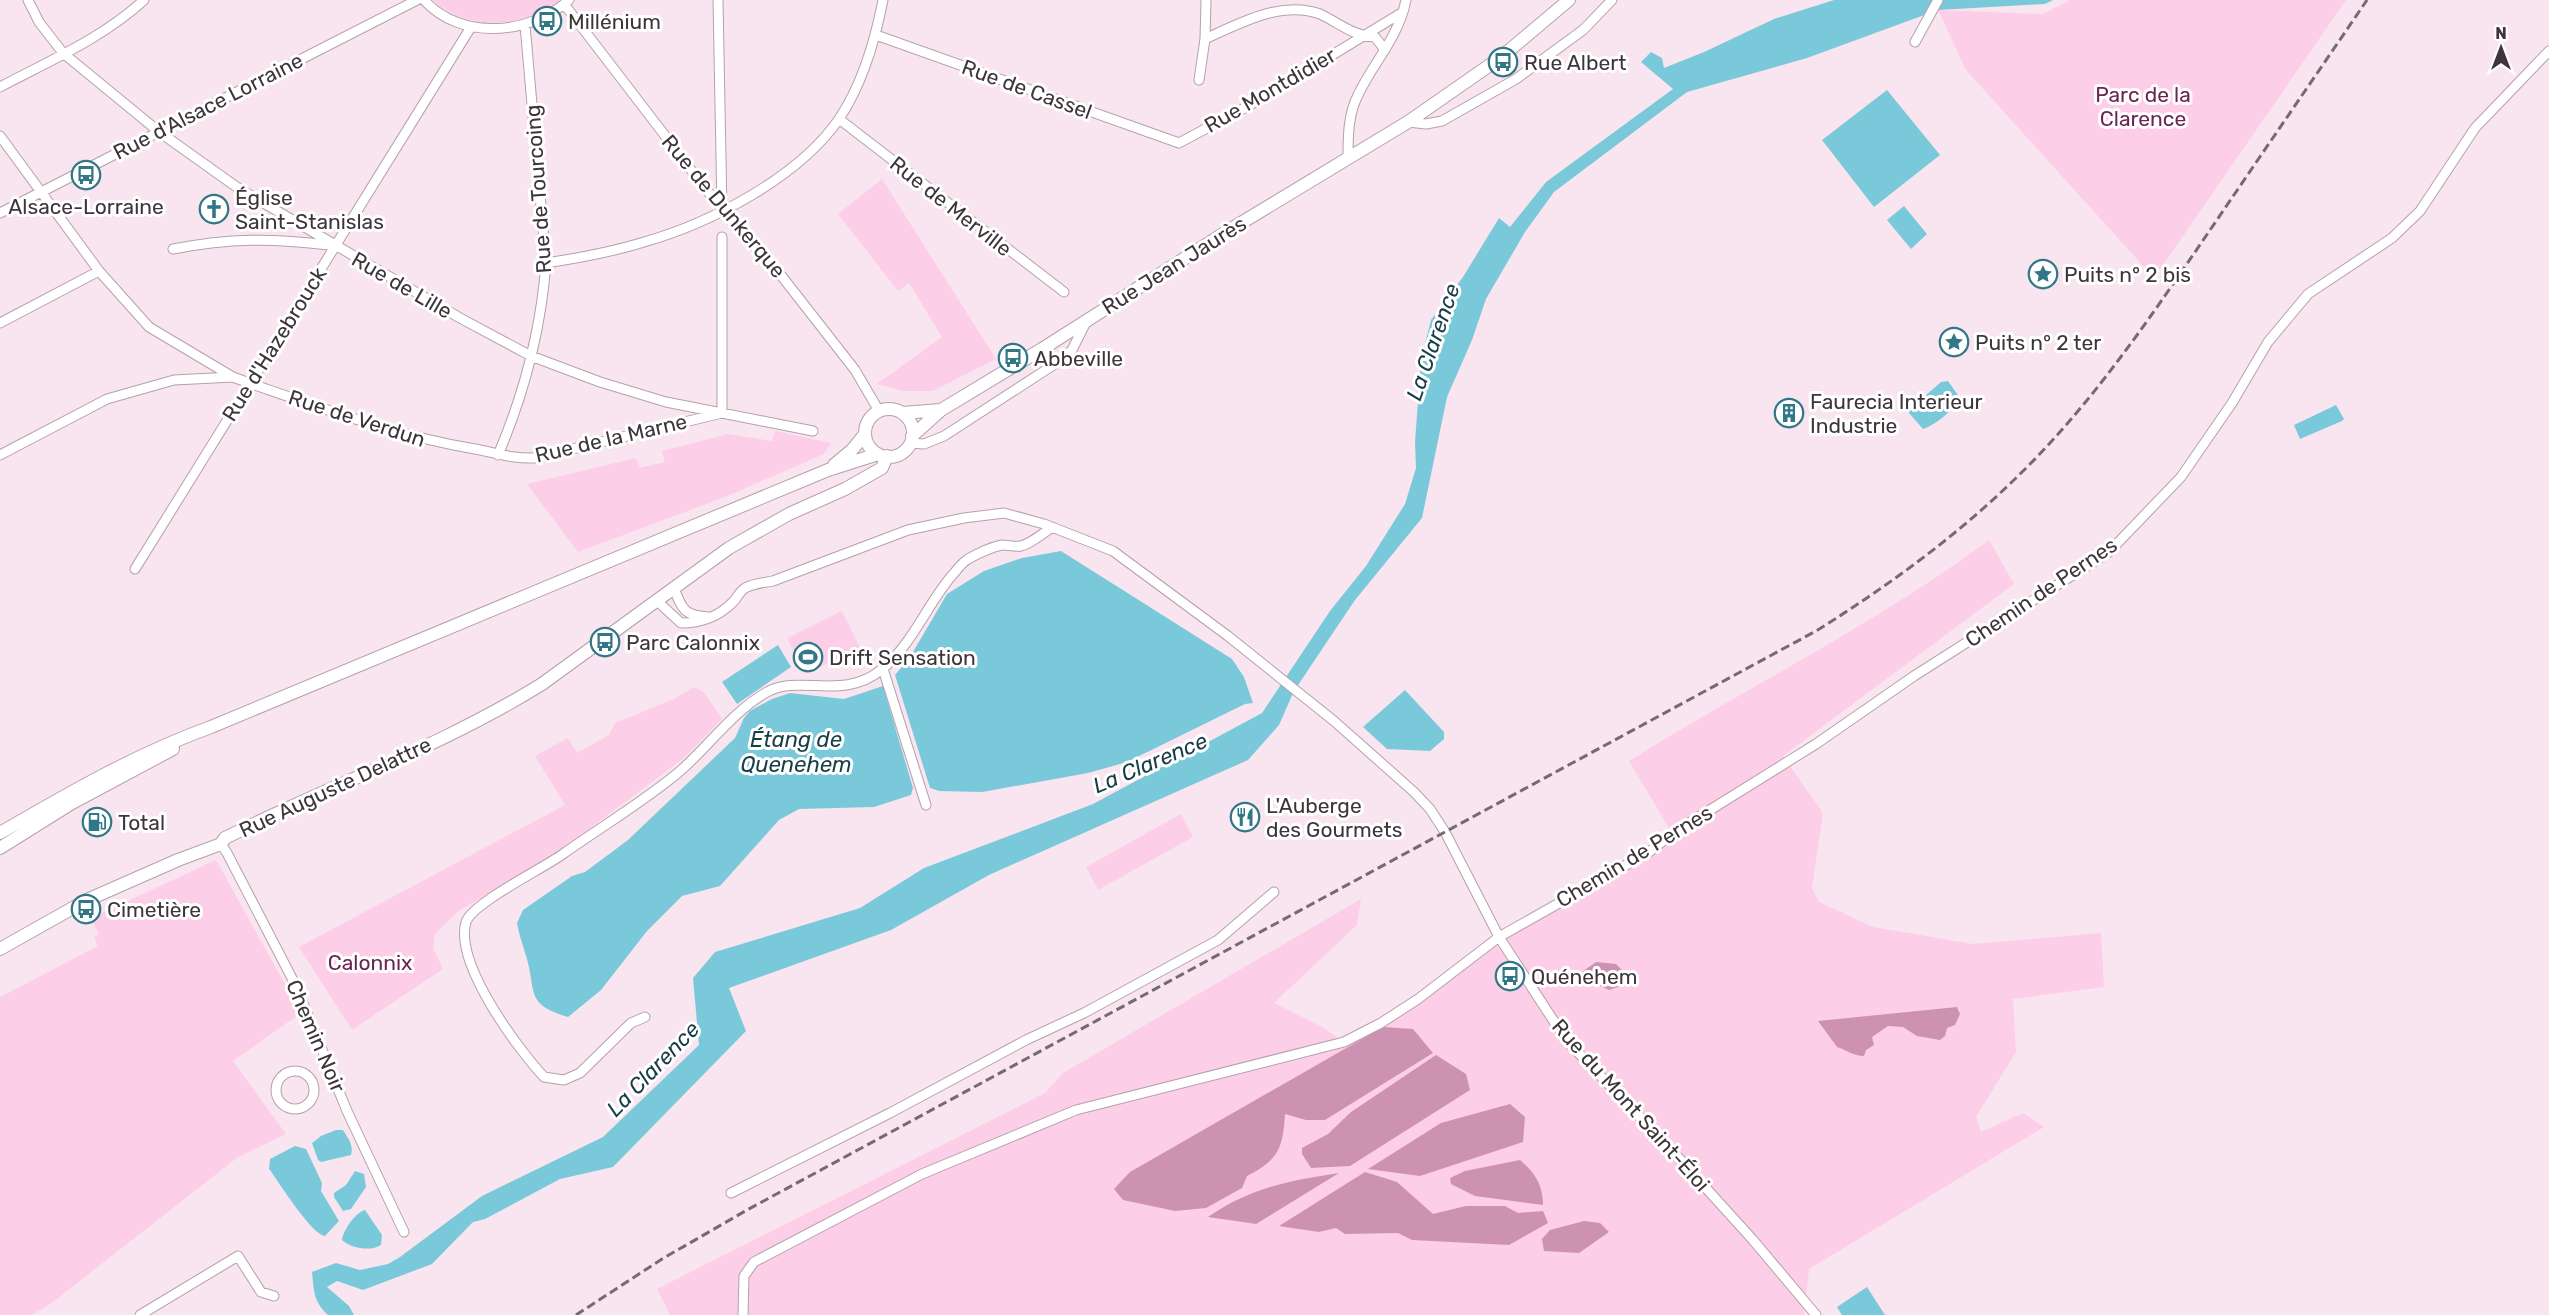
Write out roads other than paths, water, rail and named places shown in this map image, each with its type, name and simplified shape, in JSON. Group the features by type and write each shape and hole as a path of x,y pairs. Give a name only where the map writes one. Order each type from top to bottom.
{"main road":[{"name":"Rue Jean Jaurès","path":"911,440 941,410 1408,122 1500,58 1569,0"},
{"path":"0,833 74,789 160,746 211,728 333,675 828,470 903,452 911,440 911,423 903,413 891,409 879,411 868,420 865,434 852,450 828,470"},
{"name":"Rue Jean Jaurès","path":"903,413 941,410"},
{"path":"865,434 870,448 883,455"},
{"name":"Rue Auguste Delattre","path":"0,949 87,900 178,860 221,844 225,838 516,700 542,684 729,548 882,468 883,455"},
{"path":"0,848 72,803 211,728"}],"street":[{"name":"Rue de Lille","path":"28,0 39,22 63,53 159,131 238,188 460,318 531,356 633,392 666,402 813,431"},
{"path":"0,87 81,45 127,16 144,0"},
{"name":"Rue d'Alsace Lorraine","path":"0,213 417,0"},
{"path":"424,0 446,19 471,27 497,28 525,25 545,18 566,2"},
{"path":"718,0 722,210"},
{"path":"546,263 597,255 646,242 722,210 782,177 809,154 839,119 858,83 876,35 883,0"},
{"path":"1199,80 1205,39 1206,0"},
{"path":"1348,158 1348,127 1357,96 1396,32 1406,0"},
{"path":"1408,122 1426,124 1442,121 1488,96 1552,55 1583,30 1612,0"},
{"path":"1915,42 1938,0"},
{"name":"Rue de Dunkerque","path":"566,2 722,210 780,274 855,370 879,411"},
{"path":"1205,39 1267,11 1297,6 1318,12 1361,37"},
{"name":"Rue Montdidier","path":"1179,143 1250,105 1403,12"},
{"name":"Rue de Tourcoing","path":"498,455 516,408 531,356 543,299 546,263 525,25"},
{"name":"Rue d'Hazebrouck","path":"135,569 471,27"},
{"name":"Rue de Cassel","path":"876,35 1179,143"},
{"name":"Rue Montdidier","path":"1361,37 1375,37 1385,50"},
{"name":"Chemin de Pernes","path":"743,1315 744,1276 754,1262 922,1174 1076,1110 1344,1042 1381,1023 1418,999 1499,937 1649,852 1673,833 1816,744 1914,676 2109,552 2181,477 2232,403 2268,342 2308,294 2392,238 2420,211 2475,128 2549,51"},
{"name":"Rue de Merville","path":"839,119 1064,292"},
{"name":"Rue de Verdun","path":"0,136 99,271 149,327 233,377 249,383 389,431 498,455"},
{"path":"722,237 722,413"},
{"path":"173,249 214,242 278,239 334,246"},
{"path":"0,323 99,271"},
{"path":"911,440 924,444 944,436 1055,364 1072,350 1087,320"},
{"path":"0,455 107,399 174,380 233,377"},
{"name":"Rue de la Marne","path":"498,455 516,459 535,458 722,413"},
{"path":"657,601 681,623 698,623 711,618 734,602 743,589 850,554 908,530 964,518 1004,513 1052,527"},
{"path":"645,1017 631,1023 580,1073 564,1080 544,1077 528,1060 496,1015 474,969 465,940 467,920 483,903 551,863 677,774 749,704 769,691 789,686 841,687 868,679 883,669 920,623 942,586 967,560 1001,545 1020,546 1036,539 1052,527"},
{"name":"Rue du Mont Saint-Éloi","path":"1052,527 1113,551 1228,636 1414,792 1430,809 1445,832 1499,937 1566,1040 1715,1197 1816,1315"},
{"path":"674,588 684,610 693,616 711,618"},
{"path":"883,669 926,805"},
{"name":"Chemin Noir","path":"221,844 296,986 330,1072 404,1232"},
{"path":"731,1193 890,1113 1026,1040 1084,1013 1218,940 1274,892"},
{"path":"291,1071 299,1071 312,1080 314,1096 303,1108 296,1110 288,1108 277,1097 278,1081 291,1071"},
{"path":"312,1080 330,1072"},
{"path":"140,1315 238,1256 261,1292 274,1296"}],"water":[{"name":"La Clarence","path":"1834,0 2053,0 2045,4 1938,10 1807,58 1687,92 1554,192 1525,232 1486,299 1472,340 1447,397 1422,518 1355,600 1294,691 1279,725 1248,760 989,875 891,930 729,988 746,1031 613,1167 560,1179 485,1219 473,1222 432,1264 363,1290 337,1281 327,1287 349,1306 354,1315 328,1315 323,1310 315,1295 312,1272 336,1263 360,1270 388,1264 482,1196 603,1137 699,1045 693,978 715,952 860,908 924,868 1093,804 1262,713 1330,611 1366,566 1405,504 1416,468 1415,442 1421,360 1431,320 1463,277 1499,218 1510,227 1546,182 1673,89 1641,62 1651,52 1662,58 1664,68 1774,19"},
{"path":"1887,90 1940,155 1874,207 1822,140"},
{"path":"1904,206 1927,234 1911,249 1887,220"},
{"path":"1948,381 1958,395 1957,400 1945,415 1923,429 1909,410 1941,382"},
{"path":"2336,405 2344,419 2342,421 2300,439 2294,425"},
{"name":"Étang de Quenehem","path":"1061,551 1232,659 1244,677 1253,703 1245,704 1127,762 1088,773 982,792 939,791 930,788 895,675 910,657 947,594 984,571 1022,558"},
{"path":"778,645 791,667 737,704 722,682"},
{"name":"Étang de Quenehem","path":"883,686 913,788 911,795 874,807 799,809 779,820 720,886 682,896 647,931 601,990 568,1017 544,1007 538,1001 517,923 523,910 572,876 585,872 628,840 735,738 744,718 750,711 772,699 790,693 844,699"},
{"path":"1405,690 1444,732 1444,739 1430,751 1387,749 1363,727"},
{"path":"336,1130 343,1130 347,1136 351,1145 351,1155 321,1162 318,1160 312,1143 321,1136"},
{"path":"295,1146 306,1149 322,1183 321,1191 339,1221 325,1236 312,1227 269,1169 270,1159"},
{"path":"355,1171 364,1174 366,1187 351,1209 343,1211 334,1193 346,1185"},
{"path":"365,1210 382,1235 381,1245 377,1247 361,1248 342,1240 350,1222"},
{"path":"1867,1287 1885,1315 1842,1315 1837,1307"}],"railway":[{"path":"576,1315 662,1259 747,1210 1816,631 1895,578 1946,540 1995,498 2071,420 2164,297 2367,0"}],"place":[{"name":"Millénium","path":"547,21"},
{"name":"Rue Albert","path":"1503,62"},
{"name":"Alsace-Lorraine","path":"86,175"},
{"name":"Église Saint-Stanislas","path":"214,209"},
{"name":"Puits n° 2 bis","path":"2043,274"},
{"name":"Puits n° 2 ter","path":"1954,342"},
{"name":"Abbeville","path":"1013,358"},
{"name":"Faurecia Interieur Industrie","path":"1789,413"},
{"name":"Parc Calonnix","path":"605,642"},
{"name":"Drift Sensation","path":"808,657"},
{"name":"L'Auberge des Gourmets","path":"1245,817"},
{"name":"Total","path":"97,822"},
{"name":"Cimetière","path":"86,909"},
{"name":"Quénehem","path":"1510,976"}],"park label":[{"name":"Parc de la Clarence","path":"2143,106"},
{"name":"Calonnix","path":"370,962"}]}
